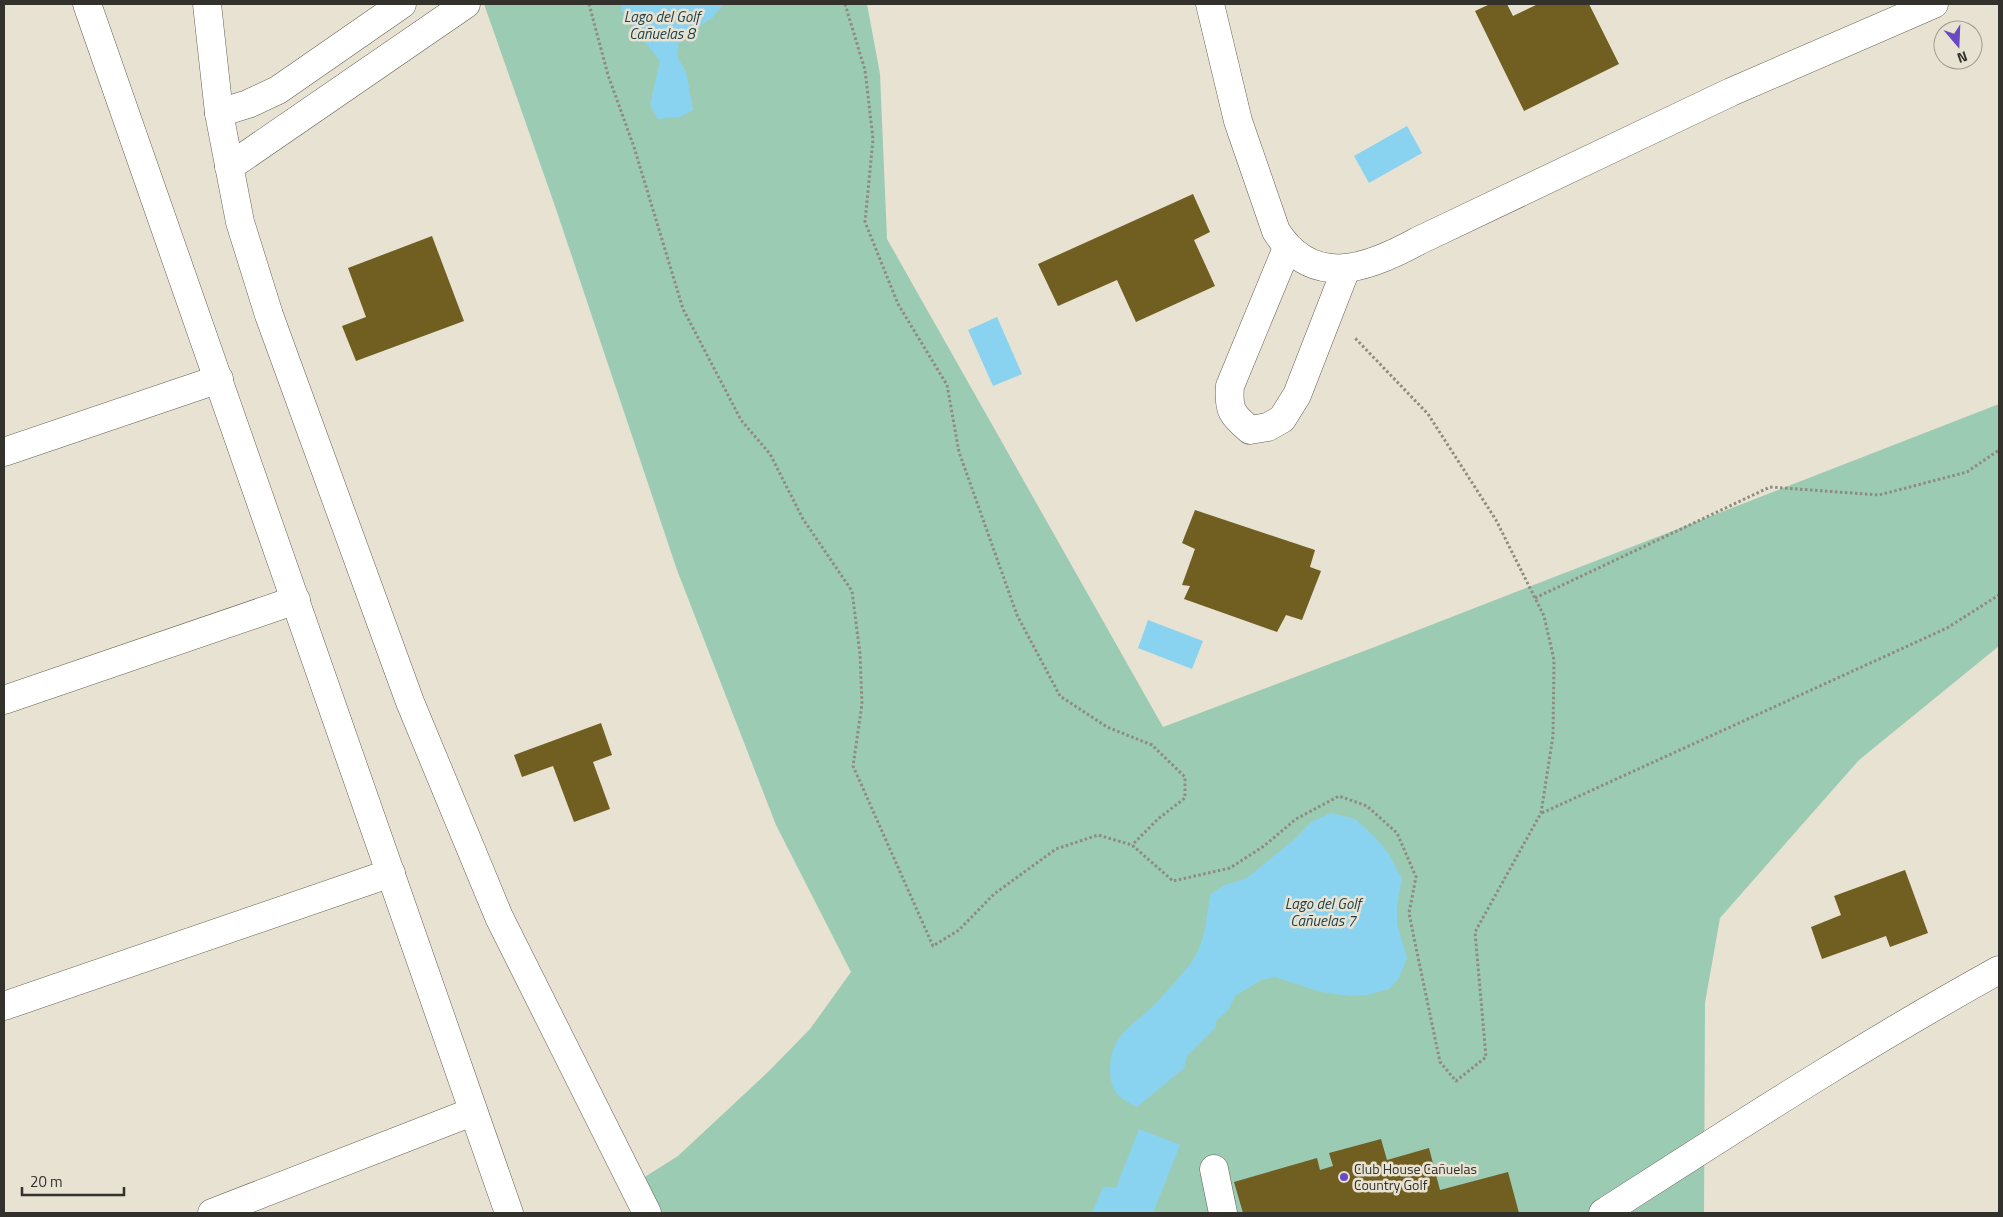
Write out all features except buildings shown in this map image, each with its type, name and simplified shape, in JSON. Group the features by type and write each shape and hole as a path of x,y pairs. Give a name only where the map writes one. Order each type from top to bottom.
{"street":[{"path":"87,4 391,873 472,1112 509,1213"},
{"path":"207,4 219,113 229,167 240,222 269,315 410,702 499,917 647,1213"},
{"path":"219,113 248,104 278,90 402,4"},
{"path":"229,167 466,4"},
{"path":"1210,4 1238,121 1276,231 1286,248 1324,267 1346,269 1385,259 1418,241 1731,92 1934,4"},
{"path":"1286,248 1230,386 1228,405 1236,418 1250,430 1268,427 1282,419 1297,395 1346,269"},
{"path":"4,452 219,379"},
{"path":"4,700 296,600"},
{"path":"4,1006 391,873"},
{"path":"1604,1213 1794,1091 1925,1010 1999,970"},
{"path":"212,1213 472,1112"},
{"path":"1214,1169 1223,1213"}],"path":[{"path":"589,4 608,75 637,156 683,310 741,420 770,454 802,519 852,591 860,654 862,704 853,766 933,946 959,930 994,894 1056,849 1098,835 1132,846 1174,881 1230,868 1264,846 1296,819 1340,796 1367,806 1397,833 1416,877 1409,913 1440,1062 1456,1081 1486,1057 1475,932 1541,813 1553,736 1554,660 1544,616 1496,520 1428,414 1330,311"},
{"path":"845,4 865,70 873,139 865,222 898,304 947,385 959,452 1017,615 1060,696 1107,727 1152,745 1185,777 1185,798 1158,819 1132,846"},
{"path":"1535,598 1770,487 1879,495 1967,472 1999,450"},
{"path":"1541,813 1947,628 1999,596"}],"green space":[{"path":"484,4 867,4 880,74 887,239 1163,727 1372,648 1999,404 1999,646 1859,760 1720,918 1705,1003 1704,1213 647,1213 632,1185 678,1156 769,1071 810,1029 851,972 776,825 677,570 556,209"}],"water":[{"name":"Lago del Golf Cañuelas 8","path":"622,4 723,4 712,18 679,40 677,56 686,72 693,110 680,117 658,119 650,105 660,61 621,11"},
{"path":"1407,126 1422,153 1369,183 1354,156"},
{"path":"997,317 1022,374 993,386 968,330"},
{"path":"1148,620 1203,641 1192,669 1138,648"},
{"name":"Lago del Golf Cañuelas 7","path":"1331,813 1355,819 1374,836 1389,854 1402,879 1397,904 1397,924 1407,958 1399,978 1389,989 1367,995 1350,996 1321,992 1275,977 1261,980 1235,996 1229,1009 1216,1021 1216,1027 1187,1056 1184,1068 1137,1107 1120,1097 1112,1084 1110,1070 1114,1047 1119,1038 1158,1001 1191,963 1203,938 1211,894 1223,886 1247,878 1297,837 1311,822"},
{"path":"1139,1129 1180,1145 1153,1213 1092,1213 1103,1187 1116,1188"}],"place":[{"name":"Club House Cañuelas Country Golf","path":"1344,1177"}]}
